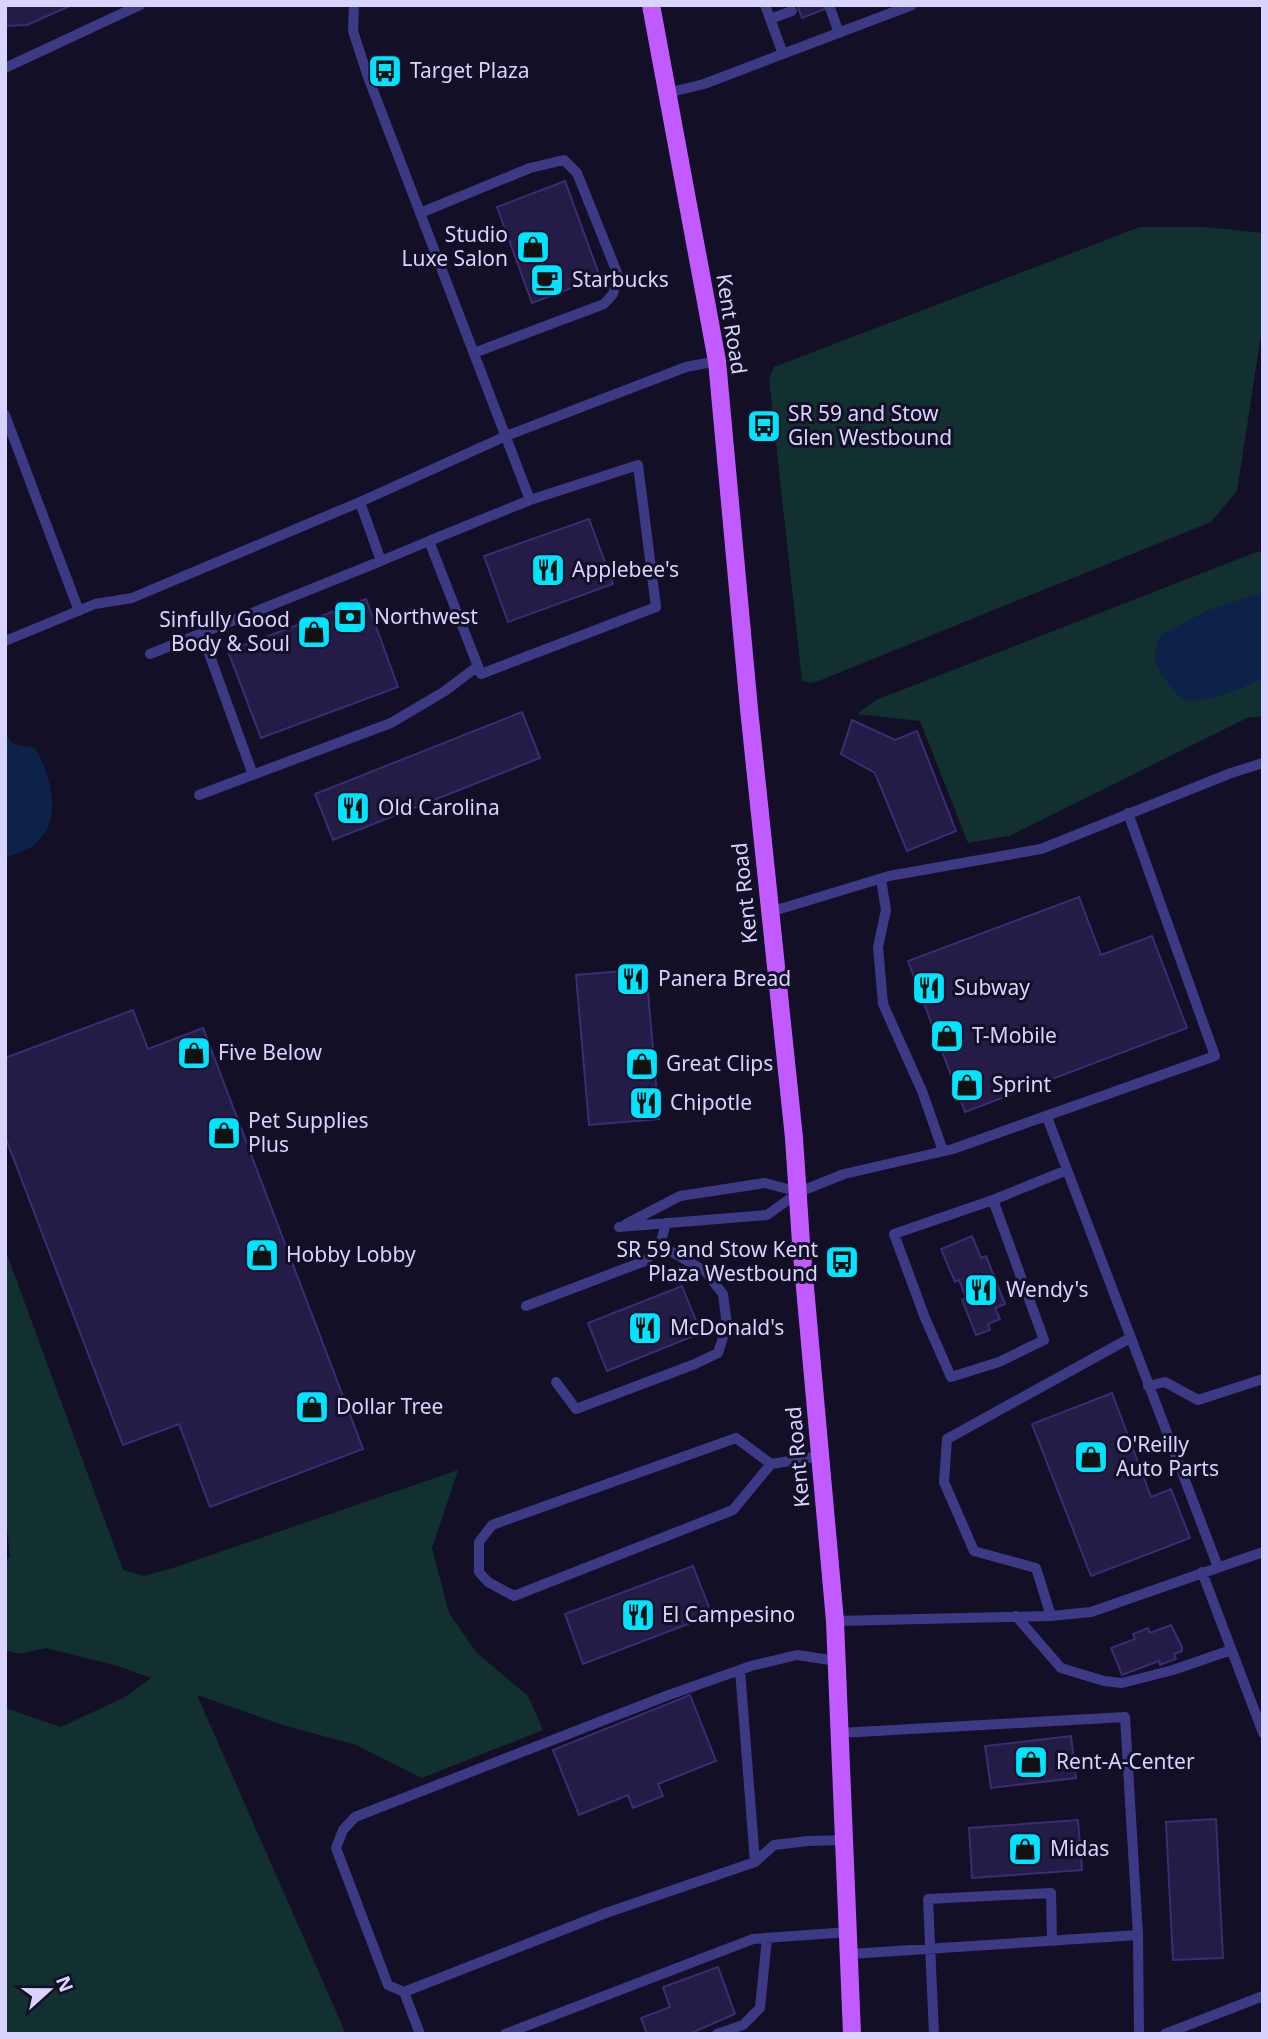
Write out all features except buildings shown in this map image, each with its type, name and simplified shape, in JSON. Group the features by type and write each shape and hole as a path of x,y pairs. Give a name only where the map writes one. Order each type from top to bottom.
{"main road":[{"name":"Kent Road","path":"651,5 717,361 726,477 799,1192 801,1243 835,1621 852,2034"}],"lane":[{"path":"5,68 140,5"},
{"path":"354,5 354,31 368,77 530,500"},
{"path":"765,5 783,54"},
{"path":"829,5 839,33"},
{"path":"667,93 704,84 912,5"},
{"path":"770,19 792,11"},
{"path":"420,214 530,168 564,160 577,173 618,275 613,294 604,304 474,353"},
{"path":"5,641 96,604 132,598 360,502 506,436 686,367 717,361"},
{"path":"5,415 79,611"},
{"path":"150,654 530,500 638,465 656,607 481,674 429,541"},
{"path":"360,502 382,561"},
{"path":"202,635 253,775"},
{"path":"199,795 391,723 445,691 478,666"},
{"path":"770,912 930,867 1041,849 1231,773 1263,763"},
{"path":"799,1192 765,1183 680,1196 619,1227 767,1215 799,1192 844,1174 943,1151 1047,1117 1215,1056 1128,813"},
{"path":"881,879 886,910 878,947 883,1004 922,1091 943,1151"},
{"path":"1047,1117 1218,1567"},
{"path":"993,1200 1044,1340 999,1362 951,1377 894,1234 993,1200 1067,1170"},
{"path":"526,1306 645,1261 660,1244 666,1223"},
{"path":"556,1382 576,1409 718,1353 727,1325 723,1294 705,1271 660,1244"},
{"path":"1051,1616 1036,1568 974,1551 944,1482 947,1439 1130,1338"},
{"path":"1148,1386 1165,1382 1198,1400 1263,1379"},
{"path":"771,1464 736,1438 492,1525 480,1542 479,1573 488,1582 514,1596 733,1510 771,1464 820,1456"},
{"path":"835,1621 1051,1616 1091,1612 1263,1552"},
{"path":"1202,1573 1263,1732"},
{"path":"1016,1616 1061,1668 1104,1681 1122,1683 1135,1680 1231,1650"},
{"path":"837,1661 797,1655 740,1670 666,1696 355,1817 343,1830 336,1848 388,1985 404,1992 606,1913 755,1862 774,1845 808,1840 845,1840"},
{"path":"740,1670 755,1862"},
{"path":"840,1733 1125,1717 1138,1935 1139,2034"},
{"path":"934,2034 929,1899 1051,1894 1052,1941"},
{"path":"505,2034 753,1938 849,1932"},
{"path":"849,1954 1138,1935"},
{"path":"717,2034 743,2025 760,2008 767,1938"},
{"path":"404,1992 420,2034"},
{"path":"1165,2034 1263,1996"}],"green space":[{"path":"1140,227 1204,227 1263,233 1263,322 1237,491 1211,522 821,680 811,683 802,681 769,378 774,367"},
{"path":"1259,551 1263,554 1263,716 1247,718 1009,836 968,843 920,721 857,714 876,700"},
{"path":"5,1249 123,1570 144,1576 176,1567 458,1470 432,1548 449,1613 477,1653 528,1696 543,1730 422,1778 356,1745 283,1725 197,1695 346,2034 5,2034 5,1708 61,1727 125,1697 151,1678 118,1666 46,1648 19,1654 5,1650 5,1560 10,1557 5,1509"}],"water":[{"path":"1260,593 1263,597 1263,679 1209,699 1198,701 1180,697 1157,666 1155,652 1160,636 1206,611"},
{"path":"5,732 13,744 35,748 50,784 52,810 44,834 35,844 5,858"}],"place":[{"name":"Target Plaza","path":"385,71"},
{"name":"Studio Luxe Salon","path":"533,247"},
{"name":"Starbucks","path":"547,280"},
{"name":"SR 59 and Stow Glen Westbound","path":"764,426"},
{"name":"Applebee's","path":"548,570"},
{"name":"Northwest","path":"350,617"},
{"name":"Sinfully Good Body & Soul","path":"314,632"},
{"name":"Old Carolina","path":"353,808"},
{"name":"Panera Bread","path":"633,979"},
{"name":"Subway","path":"929,988"},
{"name":"T-Mobile","path":"947,1036"},
{"name":"Five Below","path":"194,1053"},
{"name":"Great Clips","path":"642,1064"},
{"name":"Sprint","path":"967,1085"},
{"name":"Chipotle","path":"646,1103"},
{"name":"Pet Supplies Plus","path":"224,1133"},
{"name":"Hobby Lobby","path":"262,1255"},
{"name":"SR 59 and Stow Kent Plaza Westbound","path":"842,1262"},
{"name":"Wendy's","path":"981,1290"},
{"name":"McDonald's","path":"645,1328"},
{"name":"Dollar Tree","path":"312,1407"},
{"name":"O'Reilly Auto Parts","path":"1091,1457"},
{"name":"El Campesino","path":"638,1615"},
{"name":"Rent-A-Center","path":"1031,1762"},
{"name":"Midas","path":"1025,1849"}]}
